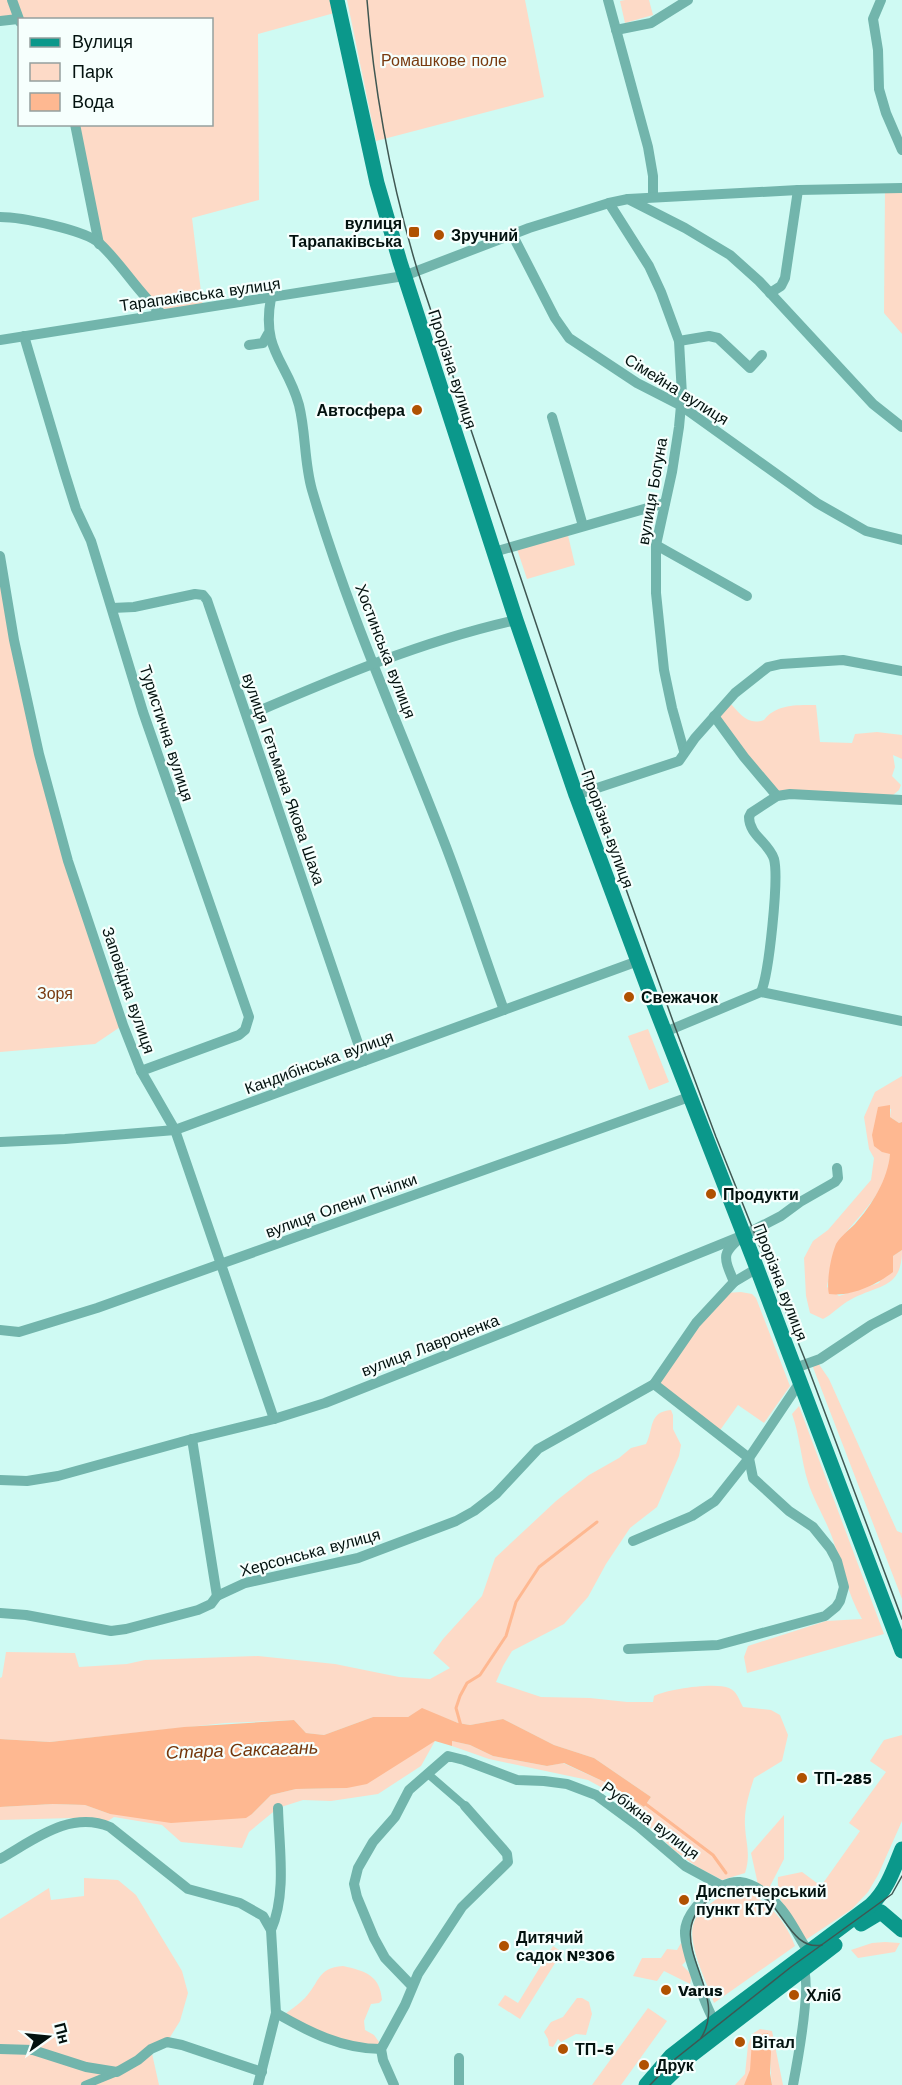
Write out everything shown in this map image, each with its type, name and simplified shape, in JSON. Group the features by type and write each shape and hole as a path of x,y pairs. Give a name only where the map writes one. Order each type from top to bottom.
{"main road":[{"name":"Прорізна вулиця","path":"337,0 377,183 404,276 516,620 576,795 664,1032 744,1234 902,1651"},
{"path":"646,2085 671,2056 718,2027 806,1960 864,1922 874,1910 902,1849"},
{"path":"874,1910 902,1930"},
{"path":"660,2085 718,2027"}],"street":[{"path":"12,0 18,18"},
{"path":"608,0 648,147 653,176 653,197"},
{"path":"616,30 651,22 688,0"},
{"path":"881,0 873,19 878,50 879,89 886,113 902,150"},
{"path":"0,21 18,20"},
{"path":"75,126 94,225 100,244"},
{"path":"627,200 798,190 902,188"},
{"path":"770,293 781,286 785,278 798,190"},
{"path":"627,200 686,228 730,255 759,280 873,404 902,427"},
{"name":"Тарапаківська вулиця","path":"0,340 404,276 512,234 609,203 627,200"},
{"name":"вулиця Богуна","path":"609,203 649,266 679,342 682,376 681,405 672,472 656,545 656,593 664,670 684,751"},
{"path":"0,217 32,222 88,236 100,244 149,303 162,314"},
{"name":"Сімейна вулиця","path":"512,234 566,335 637,383 681,405 817,503 866,531 902,540"},
{"name":"Хостинська вулиця","path":"271,298 268,334 274,351 294,387 302,420 311,489 373,662 444,842 504,1010"},
{"path":"249,345 263,343 268,334"},
{"name":"Туристична вулиця","path":"24,336 76,509 91,541 143,712 249,1017 245,1030 239,1035 141,1071"},
{"path":"679,342 709,336 718,338 750,368 762,355"},
{"path":"552,417 583,526"},
{"path":"494,552 665,502"},
{"path":"656,545 747,596"},
{"name":"Заповідна вулиця","path":"0,556 14,640 45,775 68,861 123,1025 141,1071 175,1130 274,1419"},
{"name":"вулиця Гетьмана Якова Шаха","path":"112,608 134,607 195,594 203,595 207,600 364,1061"},
{"path":"247,716 373,662 516,620"},
{"path":"576,795 679,761 684,751 714,716 744,685 768,667 843,660 902,671"},
{"path":"714,716 777,796"},
{"path":"761,992 772,930 776,874 774,857 751,829 748,821 751,813 777,796 812,794 868,800 902,800"},
{"name":"Кандибінська вулиця","path":"0,1142 175,1130 638,961"},
{"path":"664,1032 761,992 902,1021"},
{"name":"вулиця Олени Пчілки","path":"0,1330 19,1332 55,1322 689,1097"},
{"name":"вулиця Лавроненка","path":"0,1480 41,1479 274,1419 335,1399 496,1336 744,1234 780,1216 835,1182 838,1178 837,1168"},
{"path":"734,1282 724,1260 726,1251 744,1234"},
{"name":"Херсонська вулиця","path":"0,1613 35,1616 111,1631 126,1629 198,1610 211,1604 217,1596 258,1579 358,1558 456,1521 496,1494 538,1449 654,1384 696,1323 734,1282 756,1269"},
{"path":"633,1541 706,1509 726,1489 748,1458 797,1375 871,1325 902,1309"},
{"path":"628,1649 718,1645 825,1616 840,1601 844,1587 842,1575 830,1548 813,1527 789,1510 753,1478 748,1458 654,1384"},
{"path":"192,1439 217,1596"},
{"name":"Рубіжна вулиця","path":"412,1986 386,1958 374,1938 354,1884 358,1868 373,1842 395,1817 409,1790 448,1756 517,1780 544,1780 579,1787 596,1795 638,1826 685,1866 722,1886"},
{"path":"394,2085 383,2061 381,2049 405,2005 418,1974 462,1907 508,1862 507,1854 465,1806 428,1774"},
{"path":"258,2085 276,2013 271,1930 276,1919 280,1888 278,1808"},
{"path":"0,1858 65,1824 88,1821 101,1823 110,1827 188,1889 248,1906 263,1917 271,1930"},
{"path":"718,2027 688,1951 685,1932 688,1917 696,1905 722,1886 738,1881 751,1885 766,1894 782,1910 806,1960 806,1993 793,2085"},
{"path":"276,2013 330,2040 357,2047 381,2049"},
{"path":"86,2085 117,2072 138,2060 151,2049 167,2042 262,2072"},
{"path":"0,2049 33,2050 86,2067 117,2072"},
{"path":"459,2058 459,2085"}],"green space":[{"path":"0,0 337,0 338,12 258,34 259,200 192,218 203,308 162,314 100,244 75,126 213,126 213,18 18,18 18,20 0,21"},
{"name":"Ромашкове поле","path":"347,0 525,0 544,97 376,141"},
{"path":"649,0 653,15 625,23 620,1"},
{"path":"885,188 902,188 902,334 884,313"},
{"path":"567,531 575,565 527,579 516,546"},
{"name":"Зоря","path":"0,556 39,754 123,1025 95,1044 0,1052"},
{"path":"729,702 744,717 753,721 764,720 775,711 787,706 816,705 820,742 852,743 855,734 877,732 902,735 902,759 893,755 895,767 892,776 901,785 899,790 887,800 777,796 714,716"},
{"path":"648,1029 669,1082 649,1090 628,1036"},
{"path":"902,1076 902,1122 899,1123 890,1117 891,1109 878,1107 888,1138 889,1167 875,1197 840,1242 827,1287 839,1296 879,1283 893,1256 902,1250 901,1263 898,1272 887,1284 850,1300 823,1319 810,1313 806,1296 804,1258 813,1241 828,1230 871,1180 874,1158 869,1149 864,1117 875,1092"},
{"path":"725,1293 752,1294 756,1298 790,1386 764,1423 738,1405 718,1433 654,1384"},
{"path":"816,1360 829,1379 897,1531 902,1533 902,1599 811,1362"},
{"path":"799,1406 884,1634 747,1673 744,1657 748,1646 826,1621 862,1619 849,1589 832,1537 808,1482 792,1414"},
{"path":"671,1410 673,1429 681,1445 679,1456 657,1507 630,1528 588,1597 564,1624 512,1651 496,1682 541,1697 590,1698 627,1702 653,1702 654,1696 661,1693 703,1686 722,1686 734,1691 743,1707 771,1710 780,1715 788,1735 782,1761 754,1778 747,1802 745,1820 748,1855 745,1873 722,1880 697,1867 675,1851 617,1796 588,1780 489,1759 452,1746 452,1741 470,1745 493,1756 547,1766 563,1763 611,1785 644,1807 651,1797 594,1758 554,1745 503,1719 470,1725 458,1723 422,1709 408,1717 373,1717 324,1735 306,1733 294,1720 225,1723 50,1742 0,1739 0,1678 6,1652 75,1653 79,1667 127,1664 145,1660 258,1656 335,1664 399,1677 430,1679 450,1668 433,1653 482,1596 495,1558 556,1501 589,1475 619,1458 631,1448 646,1444 655,1418 664,1411"},
{"path":"902,1735 902,1821 878,1875 868,1892 852,1909 804,1941 782,1903 778,1877 802,1872 821,1886 860,1831 849,1823 886,1772 870,1761 884,1740"},
{"path":"435,1741 421,1766 378,1794 331,1801 303,1800 278,1808 249,1832 242,1848 181,1842 162,1825 114,1817 102,1825 73,1818 0,1820 0,1807 53,1804 85,1805 110,1814 252,1814 271,1795 296,1789 347,1788"},
{"path":"784,1815 784,1859 766,1894 759,1889 751,1853"},
{"path":"84,1878 118,1880 136,1895 182,1971 188,1993 180,2021 167,2042 151,2049 159,2085 0,2085 0,1919 49,1888 51,1900 84,1896"},
{"path":"738,1889 757,1898 773,1911 786,1927 795,1946 714,2003 702,1974 692,1931 694,1922 701,1912 717,1899"},
{"path":"681,1943 688,1959 682,1965 692,1975 690,1984 664,1971 657,1981 633,1976 642,1958 661,1958 667,1949 677,1950"},
{"path":"872,1943 900,1943 895,1952 858,1958 851,1950"},
{"path":"553,1946 562,1952 520,2019 498,2005 505,1995 518,2003"},
{"path":"343,1966 364,1972 378,1985 382,2000 371,2004 364,2021 365,2030 374,2035 379,2042 378,2047 357,2047 282,2016 305,1998 324,1973 335,1967"},
{"path":"577,1998 589,2002 592,2014 586,2035 576,2034 561,2042 558,2039 553,2047 549,2046 544,2032 551,2022 563,2017"},
{"path":"648,2008 667,2021 621,2085 592,2085"},
{"path":"760,2029 772,2031 783,2085 772,2085 768,2034 756,2037 755,2056 750,2073 744,2085 735,2085 745,2074 748,2045 752,2034"}],"water":[{"path":"890,1105 890,1117 899,1123 902,1122 902,1250 893,1256 893,1272 879,1281 854,1292 829,1294 828,1283 836,1244 867,1209 886,1173 890,1154 874,1146 872,1135 878,1107"},
{"path":"422,1708 458,1723 470,1725 503,1719 554,1745 594,1758 651,1797 644,1807 611,1785 564,1763 547,1766 493,1756 470,1745 452,1741 452,1746 435,1741 367,1784 347,1788 296,1789 271,1795 246,1818 171,1823 110,1814 85,1805 0,1807 0,1739 50,1742 184,1727 294,1720 306,1733 324,1735 373,1717 408,1717"},
{"path":"768,2033 771,2052 772,2085 744,2085 750,2070 752,2040"}],"waterway":[{"path":"461,1726 456,1708 460,1696 467,1683 480,1675 506,1636 516,1602 539,1567 597,1522"},
{"name":"Стара Саксагань","path":"643,1802 713,1855 726,1873"}],"tram line":[{"path":"367,0 374,69 385,137 408,239 418,272 610,844 675,1027 716,1137 806,1362 902,1619"},
{"path":"650,2085 675,2059 791,1967 892,1894 902,1876"},
{"path":"701,2038 708,2019 708,2000 691,1944 691,1926 699,1909 718,1893 729,1888 745,1888 756,1892 769,1901 803,1942 822,1945"}],"place":[{"name":"вулиця Тарапаківська","path":"414,232"},
{"name":"Зручний","path":"439,235"},
{"name":"Автосфера","path":"417,410"},
{"name":"Свежачок","path":"629,997"},
{"name":"Продукти","path":"711,1194"},
{"name":"ТП-285","path":"802,1778"},
{"name":"Диспетчерський пункт КТУ","path":"684,1900"},
{"name":"Дитячий садок №306","path":"504,1946"},
{"name":"Varus","path":"666,1990"},
{"name":"Хліб","path":"794,1995"},
{"name":"Вітал","path":"740,2042"},
{"name":"ТП-5","path":"563,2049"},
{"name":"Друк","path":"644,2065"}]}
